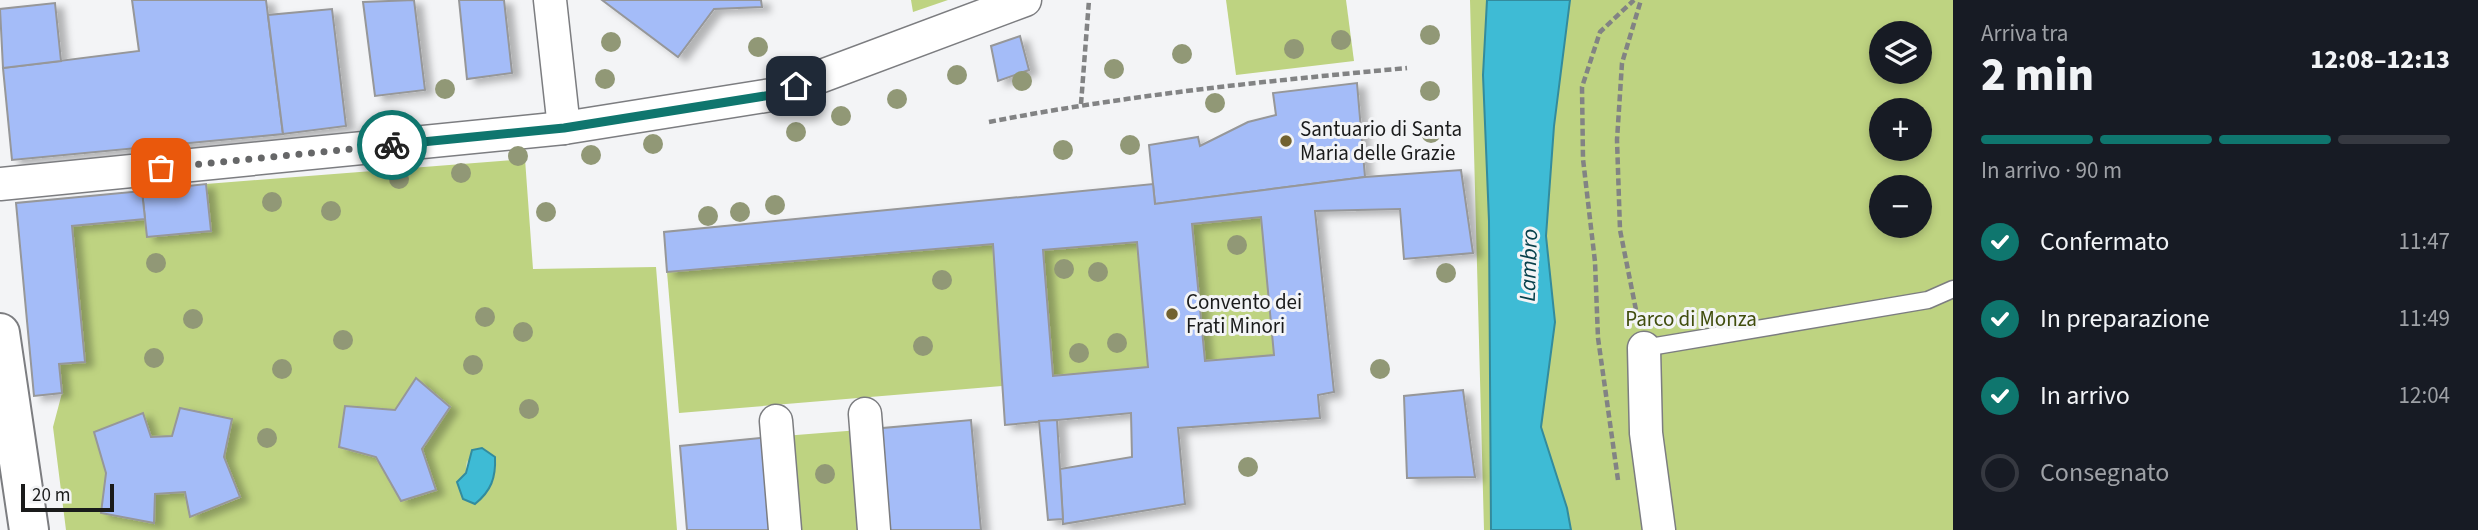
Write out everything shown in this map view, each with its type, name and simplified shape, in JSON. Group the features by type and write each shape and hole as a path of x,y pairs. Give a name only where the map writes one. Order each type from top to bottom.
{"main road":[{"path":"0,333 29,530"}],"street":[{"path":"550,0 564,128"},
{"path":"0,184 564,128 771,95 1025,0"},
{"path":"1644,348 1646,433 1659,530"},
{"path":"865,414 874,530"},
{"path":"776,421 785,530"}],"lane":[{"path":"1644,348 1928,300 1953,289"}],"path":[{"path":"1081,104 1088,0"},
{"path":"1619,489 1598,338 1595,262 1583,159 1582,87 1600,32 1634,0"},
{"path":"1641,0 1622,63 1617,140 1620,230 1644,348"},
{"path":"989,122 1081,104 1184,89 1407,68"}],"green space":[{"path":"911,0 948,0 913,12"},
{"path":"1226,0 1346,0 1354,61 1236,75"},
{"name":"Parco di Monza","path":"1470,0 1953,0 1953,530 1484,530"},
{"path":"525,159 533,269 656,267 677,530 66,530 53,427 62,393 59,364 85,362 72,226 145,219 148,237 210,231 206,184","holes":["417,379 450,406 422,449 435,490 401,501 376,457 339,446 395,410","180,408 232,419 224,457 240,498 190,517 185,492 155,494 154,523 102,513 106,473 95,432 142,413 151,437 172,436","467,460 475,504 457,482 466,473"]},
{"path":"1261,217 1274,355 1205,361 1192,224"},
{"path":"1137,242 1148,367 1053,376 1043,250"},
{"path":"993,244 1002,386 679,413 667,272"},
{"path":"872,429 881,530 779,530 771,437"}],"water":[{"name":"Lambro","path":"1487,0 1570,0 1554,126 1546,236 1555,322 1541,427 1567,508 1571,530 1491,530 1489,221 1483,75"},
{"path":"482,448 495,457 495,471 489,489 475,504 463,499 457,482 466,473 472,450"}],"building":[{"path":"132,0 266,0 283,134 12,160 3,68 139,51"},
{"path":"414,0 425,90 375,96 363,2"},
{"path":"459,0 504,0 512,73 467,79"},
{"path":"602,0 761,0 762,7 714,9 678,57"},
{"path":"55,3 61,61 3,68 0,9"},
{"path":"332,9 346,126 283,134 268,15"},
{"path":"1020,36 1029,70 998,81 991,46"},
{"name":"Santuario di Santa Maria delle Grazie","path":"1357,83 1365,177 1155,204 1149,145 1198,137 1200,146 1248,122 1276,115 1273,93"},
{"name":"Convento dei Frati Minori","path":"1461,170 1473,253 1404,259 1400,209 1315,211 1334,392 1318,395 1320,418 1178,428 1185,504 1063,524 1060,469 1132,457 1131,413 1005,425 993,244 667,272 664,232 1153,184 1155,204 1365,177","holes":["1261,217 1274,355 1205,361 1192,224","1137,242 1148,367 1053,376 1043,250"]},
{"path":"206,184 211,231 147,237 142,191"},
{"path":"142,191 145,219 72,226 85,362 59,364 62,393 34,396 16,203"},
{"path":"416,378 450,407 422,449 436,490 401,501 376,457 339,447 345,406 395,410"},
{"path":"1463,390 1475,477 1407,478 1404,396"},
{"path":"180,408 232,419 224,457 240,497 190,517 185,492 155,494 154,523 101,513 106,473 94,432 143,413 151,437 172,436"},
{"path":"971,420 981,530 881,530 872,429"},
{"path":"1057,420 1063,519 1048,520 1039,421"},
{"path":"771,437 779,530 687,530 680,446"}],"way so far":[{"path":"161,168 392,145"}],"place":[{"name":"Santuario di Santa Maria delle Grazie","path":"1286,141"},
{"name":"Convento dei Frati Minori","path":"1172,314"}],"route":[{"path":"392,145 600,123 771,95 796,86"}]}
